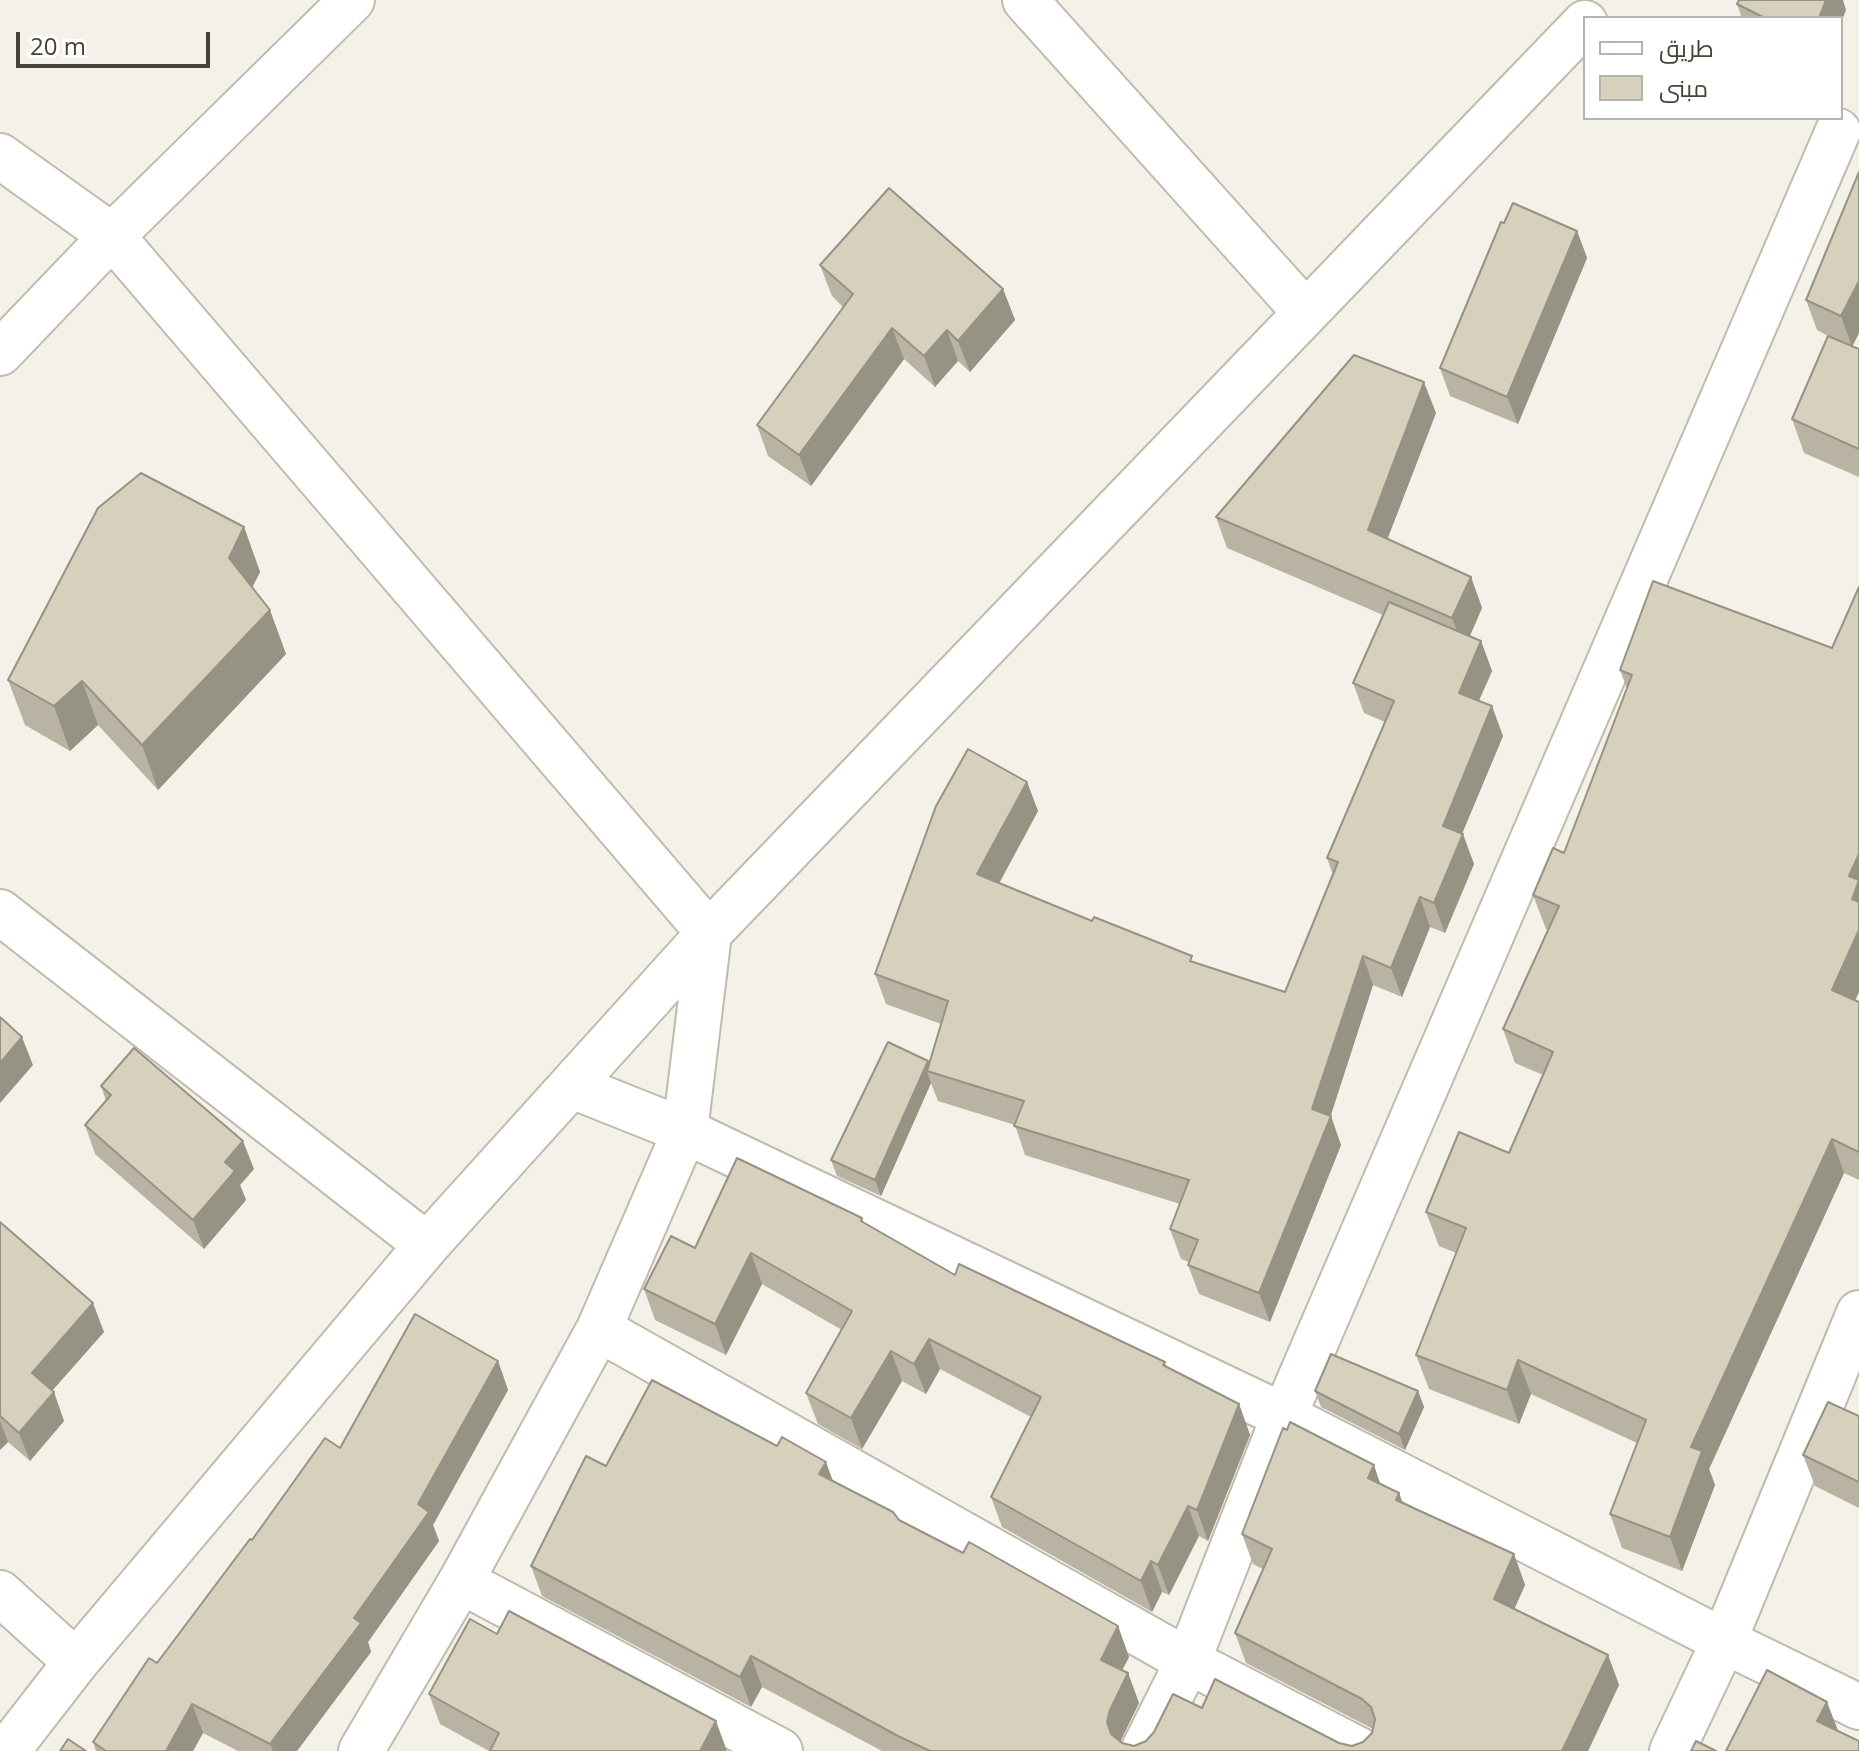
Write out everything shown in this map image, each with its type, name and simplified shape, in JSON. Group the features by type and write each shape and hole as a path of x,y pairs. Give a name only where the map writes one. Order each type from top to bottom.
{"street":[{"path":"0,353 112,236 352,0"},
{"path":"1025,0 1305,312"},
{"path":"7,1751 76,1662 427,1245 709,933 1305,312 1583,28"},
{"path":"1143,1751 1188,1661 1284,1416 1836,130"},
{"path":"0,156 112,236 709,933 685,1131 599,1329 461,1581 361,1751"},
{"path":"0,912 427,1245"},
{"path":"572,1086 685,1131 1284,1416 1859,1707"},
{"path":"1672,1751 1724,1641 1859,1313"},
{"path":"599,1329 1188,1661 1361,1751"},
{"path":"461,1581 780,1751"},
{"path":"0,1593 76,1662"}],"building":[{"path":"1739,0 1826,0 1820,16 1761,16 1737,4"},
{"path":"1859,172 1859,281 1841,316 1806,300"},
{"path":"889,188 1003,289 958,341 947,330 924,356 892,328 799,455 757,425 853,294 820,265"},
{"path":"1513,203 1577,231 1507,397 1440,368 1501,222 1504,223"},
{"path":"1828,336 1859,349 1859,449 1792,419"},
{"path":"1354,355 1424,382 1368,530 1471,577 1452,618 1216,517"},
{"path":"141,473 244,527 229,558 270,610 142,745 82,681 54,706 8,680 98,508"},
{"path":"1653,581 1832,648 1859,587 1859,854 1849,876 1859,880 1852,899 1859,902 1859,930 1832,990 1859,1002 1859,1152 1832,1139 1691,1447 1702,1451 1670,1537 1610,1514 1646,1420 1518,1360 1507,1390 1416,1355 1466,1228 1426,1212 1459,1132 1509,1153 1553,1052 1503,1029 1559,906 1533,895 1553,848 1564,853 1632,675 1620,670"},
{"path":"1389,602 1481,641 1459,693 1492,706 1443,826 1463,834 1434,903 1420,897 1391,968 1363,956 1312,1109 1331,1116 1259,1293 1188,1265 1198,1240 1170,1229 1189,1180 1014,1126 1024,1101 927,1071 948,1001 875,974 936,806 968,749 1027,782 977,874 1092,921 1094,917 1192,956 1190,961 1285,992 1338,862 1327,858 1394,701 1353,683"},
{"path":"0,1017 22,1037 0,1063"},
{"path":"888,1042 928,1061 875,1180 831,1160"},
{"path":"134,1048 243,1141 225,1162 235,1171 193,1220 85,1125 111,1095 101,1086"},
{"path":"737,1158 862,1218 861,1221 955,1275 959,1264 1165,1362 1163,1365 1239,1404 1197,1510 1188,1506 1158,1565 1151,1561 1141,1581 991,1497 1041,1397 929,1339 914,1364 891,1351 851,1418 806,1393 852,1311 751,1253 715,1324 644,1289 671,1236 695,1248"},
{"path":"0,1222 93,1303 32,1373 54,1392 19,1433 0,1416"},
{"path":"415,1314 498,1361 418,1504 429,1512 354,1618 361,1623 270,1744 192,1704 166,1751 106,1751 93,1742 149,1658 157,1663 252,1540 325,1438 340,1448"},
{"path":"1331,1354 1418,1391 1399,1434 1315,1391"},
{"path":"652,1380 777,1446 782,1437 826,1462 819,1474 893,1512 899,1520 963,1553 969,1542 1118,1626 1101,1660 1128,1673 1107,1722 1111,1734 1122,1743 1134,1746 1146,1741 1154,1732 1173,1694 1202,1708 1215,1679 1339,1743 1352,1746 1363,1742 1372,1733 1375,1719 1371,1707 1362,1699 1235,1633 1272,1549 1242,1534 1283,1428 1287,1430 1290,1422 1374,1465 1368,1478 1399,1493 1396,1500 1514,1554 1494,1599 1608,1655 1562,1751 930,1751 751,1656 740,1677 531,1566 586,1456 606,1466"},
{"path":"1828,1402 1859,1416 1859,1482 1803,1455"},
{"path":"509,1611 716,1721 700,1751 490,1751 499,1733 429,1694 470,1619 497,1634"},
{"path":"1767,1670 1827,1702 1817,1721 1859,1741 1859,1751 1726,1751"},
{"path":"68,1739 86,1751 60,1751"},
{"path":"1696,1741 1716,1751 1691,1751"}]}
